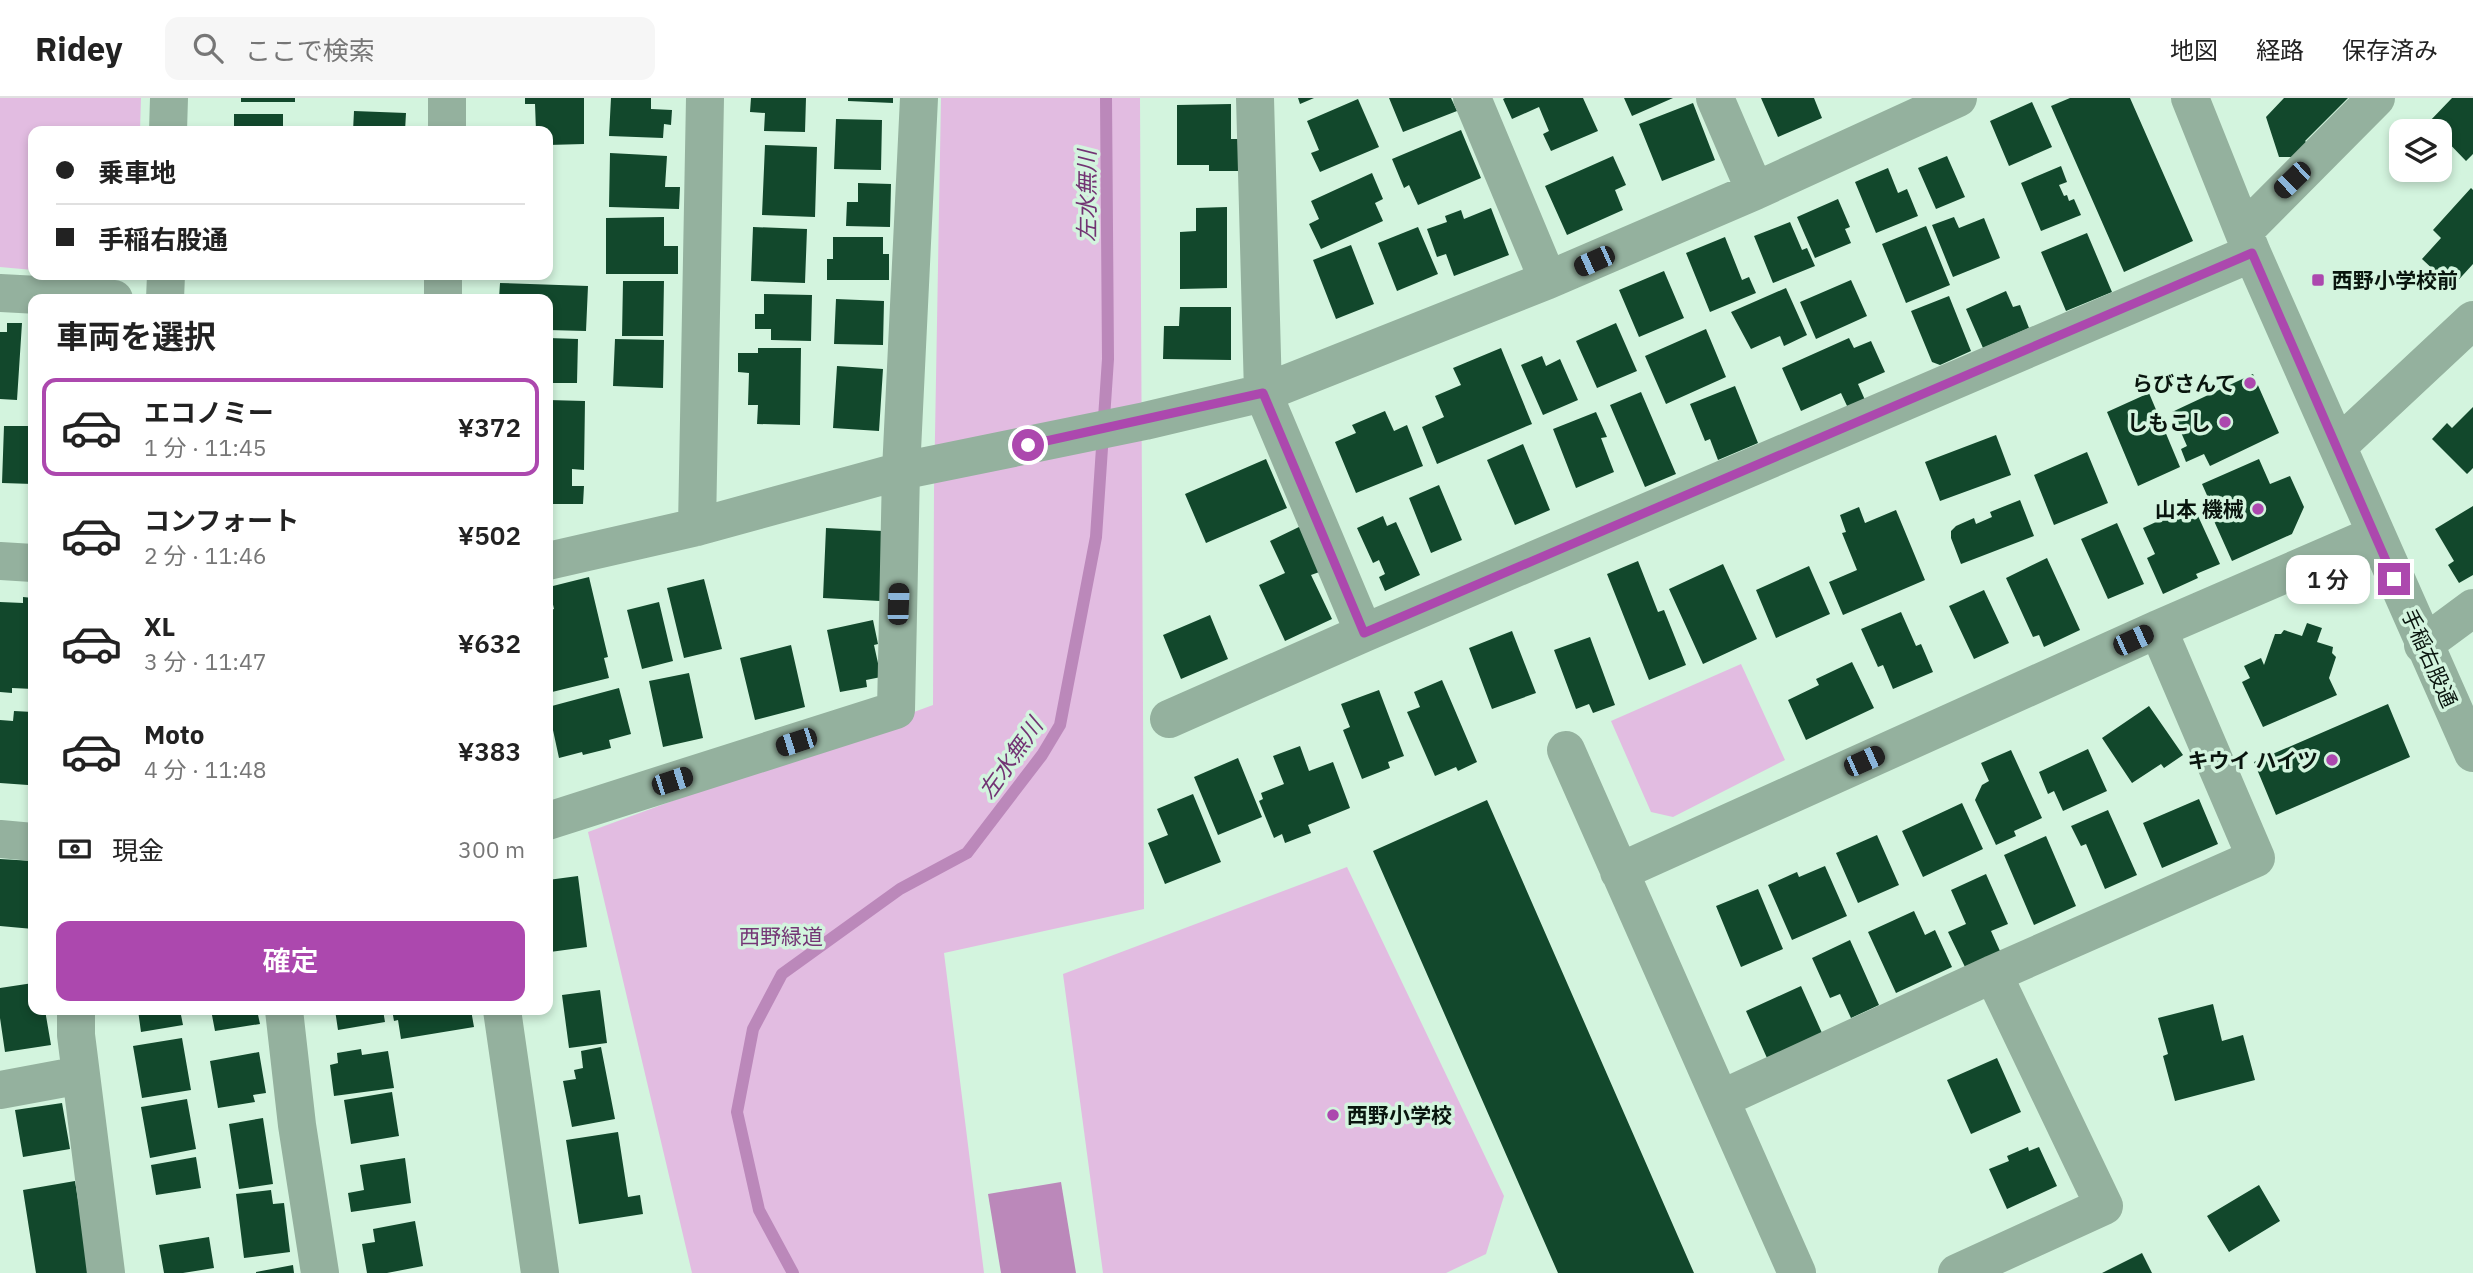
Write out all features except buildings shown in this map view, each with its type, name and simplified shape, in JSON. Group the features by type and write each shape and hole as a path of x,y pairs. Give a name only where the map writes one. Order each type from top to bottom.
{"street":[{"path":"168,126 169,98"},
{"path":"447,98 447,126"},
{"path":"697,527 705,98"},
{"path":"553,819 896,710 901,471 919,98"},
{"path":"1255,98 1263,393 1364,633"},
{"path":"1472,98 1548,281"},
{"path":"1715,98 1755,191"},
{"path":"553,560 697,527 901,471 1145,421 1263,393 1548,281 1755,191 1958,98"},
{"name":"手稲右股通","path":"2190,98 2248,242 2423,645 2473,753"},
{"path":"1169,719 2248,242 2376,98"},
{"path":"0,293 28,294"},
{"path":"2338,446 2473,320"},
{"path":"1619,872 2158,629 2375,535"},
{"path":"0,561 28,562"},
{"path":"2423,645 2473,608"},
{"path":"1721,1099 1993,974 2256,858 2158,629"},
{"path":"1566,750 1797,1273"},
{"path":"0,839 28,842"},
{"path":"1957,1273 2104,1206 1993,974"},
{"path":"76,1015 81,1075 106,1273"},
{"path":"285,1015 297,1125 320,1273"},
{"path":"503,1015 540,1273"},
{"path":"0,1090 81,1075"}],"green space":[{"path":"0,98 141,98 140,126 28,126 28,270 0,267"},
{"name":"西野緑道","path":"941,98 1140,98 1144,909 944,953 984,1273 692,1273 588,832 933,705"},
{"path":"1741,664 1785,760 1673,817 1651,812 1611,721"},
{"path":"1347,867 1504,1196 1486,1254 1446,1273 1103,1273 1063,974"}],"shaded area":[{"path":"1061,1182 1076,1273 1001,1273 988,1194"}],"waterway":[{"name":"左水無川","path":"793,1273 759,1210 737,1112 753,1029 782,974 900,889 967,853 1042,755 1060,725 1096,537 1108,359 1106,98"}],"place":[{"name":"西野小学校前","path":"2318,280"},
{"name":"らびさんて","path":"2250,383"},
{"name":"しもこし","path":"2225,422"},
{"name":"山本 機械","path":"2258,509"},
{"name":"キウイ ハイツ","path":"2332,760"},
{"name":"西野小学校","path":"1333,1115"}],"route":[{"path":"1028,445 1263,393 1364,633 2252,253 2394,579"}]}
